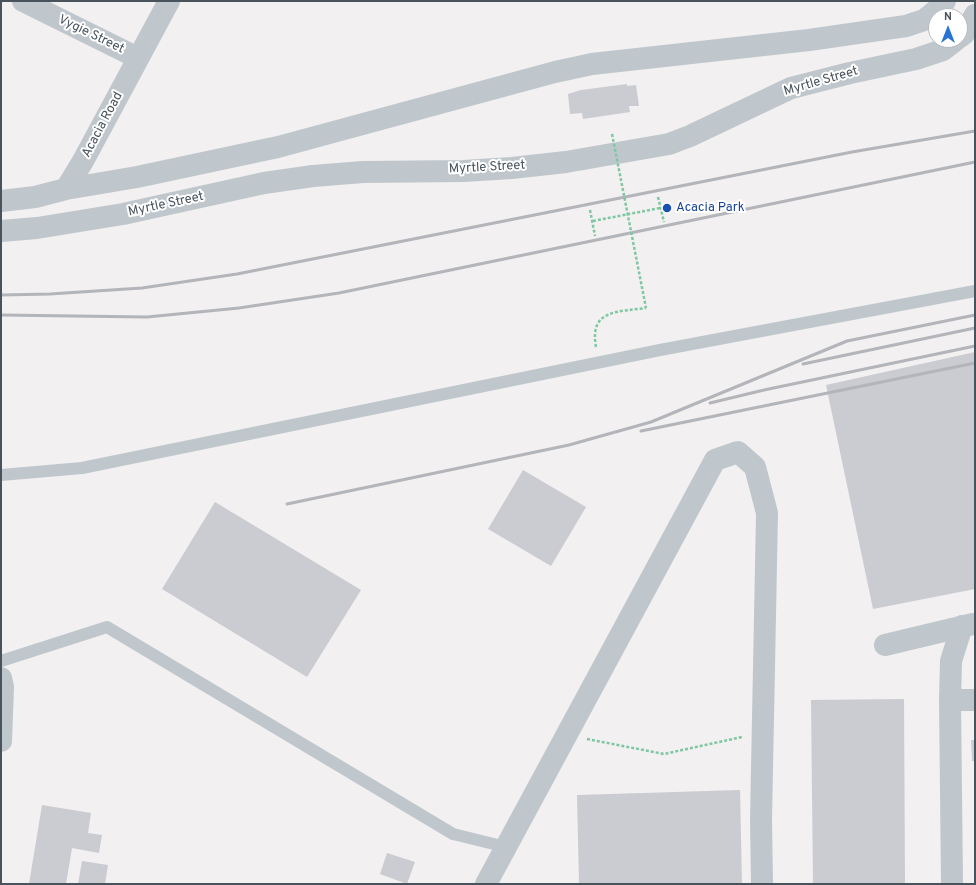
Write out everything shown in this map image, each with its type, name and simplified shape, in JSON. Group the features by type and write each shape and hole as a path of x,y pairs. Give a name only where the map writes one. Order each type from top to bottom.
{"street":[{"name":"Vygie Street","path":"22,1 138,58"},
{"name":"Acacia Road","path":"66,189 83,161 169,1"},
{"path":"1,202 35,197 66,189 137,177 278,147 555,72 586,65 809,40 906,26 924,20 945,1"},
{"path":"968,27 975,15"},
{"name":"Myrtle Street","path":"1,231 37,228 123,214 264,183 313,176 363,172 464,171 512,168 566,162 668,144 690,136 791,88 850,72 916,59 946,48"},
{"path":"486,884 715,460 738,452 755,468 767,513 761,820 762,884"},
{"path":"884,645 968,625"},
{"path":"952,884 951,661 968,625"},
{"path":"1,678 3,687 1,741"},
{"path":"950,700 975,700"}],"lane":[{"path":"1,475 82,468 599,363 975,291"},
{"path":"1,661 107,627 453,834 506,847"}],"path":[{"path":"599,363 594,335 596,325 602,317 646,308 612,134"},
{"path":"658,197 664,222"},
{"path":"593,221 660,208"},
{"path":"590,210 595,236"},
{"path":"567,735 664,754 763,733"}],"building":[{"path":"627,84 627,86 636,85 639,106 629,106 630,112 583,119 582,113 570,114 568,94 581,90"},
{"path":"975,352 975,589 873,609 826,385"},
{"path":"523,470 586,507 551,566 488,529"},
{"path":"215,502 361,590 307,677 162,589"},
{"path":"904,699 905,884 813,884 811,700"},
{"path":"971,740 975,740 975,761 972,761"},
{"path":"740,790 742,884 579,884 577,795"},
{"path":"42,805 91,813 88,833 102,835 99,853 72,848 66,884 29,884"},
{"path":"387,853 415,862 407,884 380,874"},
{"path":"82,861 108,865 105,884 78,884"}],"railway":[{"path":"1,295 50,294 142,288 237,274 852,152 975,131"},
{"path":"1,315 147,317 239,308 339,293 975,162"},
{"path":"287,504 569,445 651,422 847,341 975,315"},
{"path":"803,364 975,328"},
{"path":"710,403 764,390 975,346"},
{"path":"641,431 975,363"}],"place":[{"name":"Acacia Park","path":"667,208"}]}
